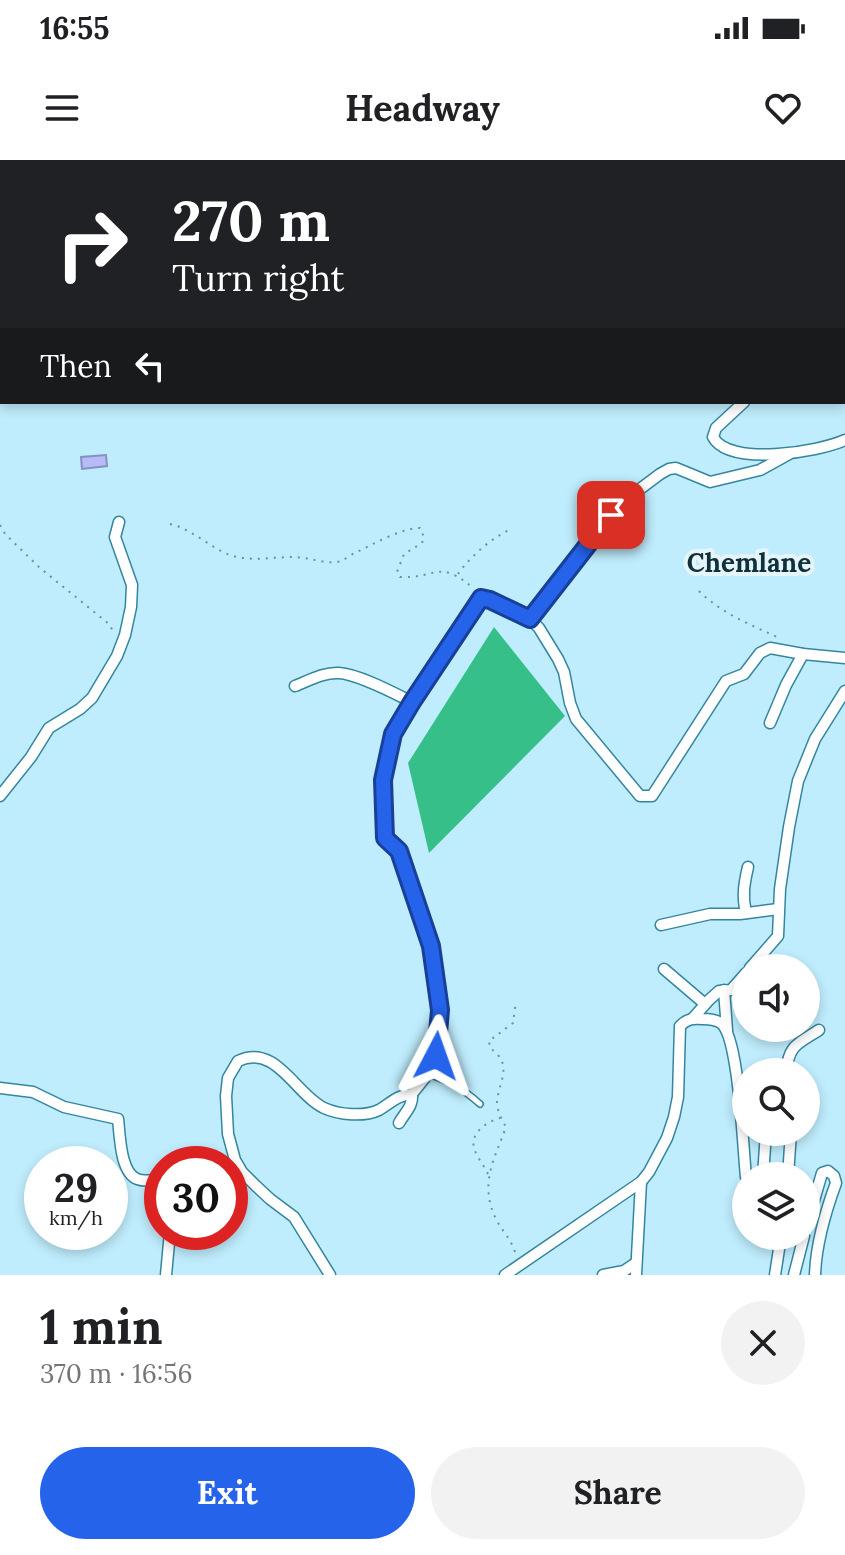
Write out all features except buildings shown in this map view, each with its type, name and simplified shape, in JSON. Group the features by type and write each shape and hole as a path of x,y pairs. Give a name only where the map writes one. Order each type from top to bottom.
{"street":[{"path":"742,404 716,428 713,437 715,442 731,450 789,454 845,440"},
{"path":"530,619 611,515 660,474 676,468 710,482 760,470 789,454"},
{"path":"0,796 49,728 92,698 117,656 131,607 132,585 115,537 119,522"},
{"path":"399,1123 410,1108 412,1094 428,1074 436,1056 440,1010 431,946 399,851 385,838 383,780 393,734 481,598 530,619 539,628 564,672 576,719 640,796 652,796 726,681 744,674 760,653 770,648 845,658"},
{"path":"770,723 803,654"},
{"path":"295,686 337,673 350,675 412,702"},
{"path":"762,954 778,936 778,909 798,781 815,739 845,691"},
{"path":"746,913 743,900 748,867"},
{"path":"661,925 710,914 778,909"},
{"path":"664,969 705,1004"},
{"path":"693,1018 719,991 732,989"},
{"path":"724,990 745,1162"},
{"path":"505,1275 641,1182 667,1138 674,1117 678,1097 680,1026 693,1018 709,1019 720,1023 727,1032"},
{"path":"789,1058 791,1049 801,1042"},
{"path":"330,1275 294,1217 242,1172 235,1160 227,1121 226,1096 231,1070 246,1057 264,1059 287,1074 310,1098 334,1112 370,1113 394,1098 412,1094"},
{"path":"0,1088 33,1092 64,1107 118,1119 124,1165 132,1176 144,1180"},
{"path":"820,1180 822,1173 828,1171 836,1183 820,1235"},
{"path":"603,1275 636,1269 641,1182"},
{"path":"166,1275 168,1250"},
{"path":"775,1275 779,1250"},
{"path":"794,1275 800,1250"},
{"path":"815,1275 817,1250"}],"lane":[{"path":"428,1074 462,1088 480,1104"}],"path":[{"path":"170,524 180,526 231,555 247,559 292,557 319,562 339,562 410,528 420,528 424,537 422,543 404,554 397,572 400,577 446,571 457,575 481,598"},
{"path":"0,525 5,534 40,568 109,624 122,644"},
{"path":"457,575 465,564 499,535 511,529"},
{"path":"699,591 712,604 778,637 780,649"},
{"path":"516,1001 513,1023 489,1041 505,1072 497,1100 506,1127 488,1175 492,1208 514,1248 519,1265"},
{"path":"488,1175 473,1142 483,1125 501,1118"}],"green space":[{"path":"494,627 565,716 429,853 408,763"}],"water":[{"path":"106,455 107,466 82,469 81,457"}],"district":[{"name":"Chemlane","path":"749,562"}],"route":[{"path":"436,1056 440,1010 431,946 399,851 385,838 383,780 393,734 481,598 530,619 611,515"}]}
